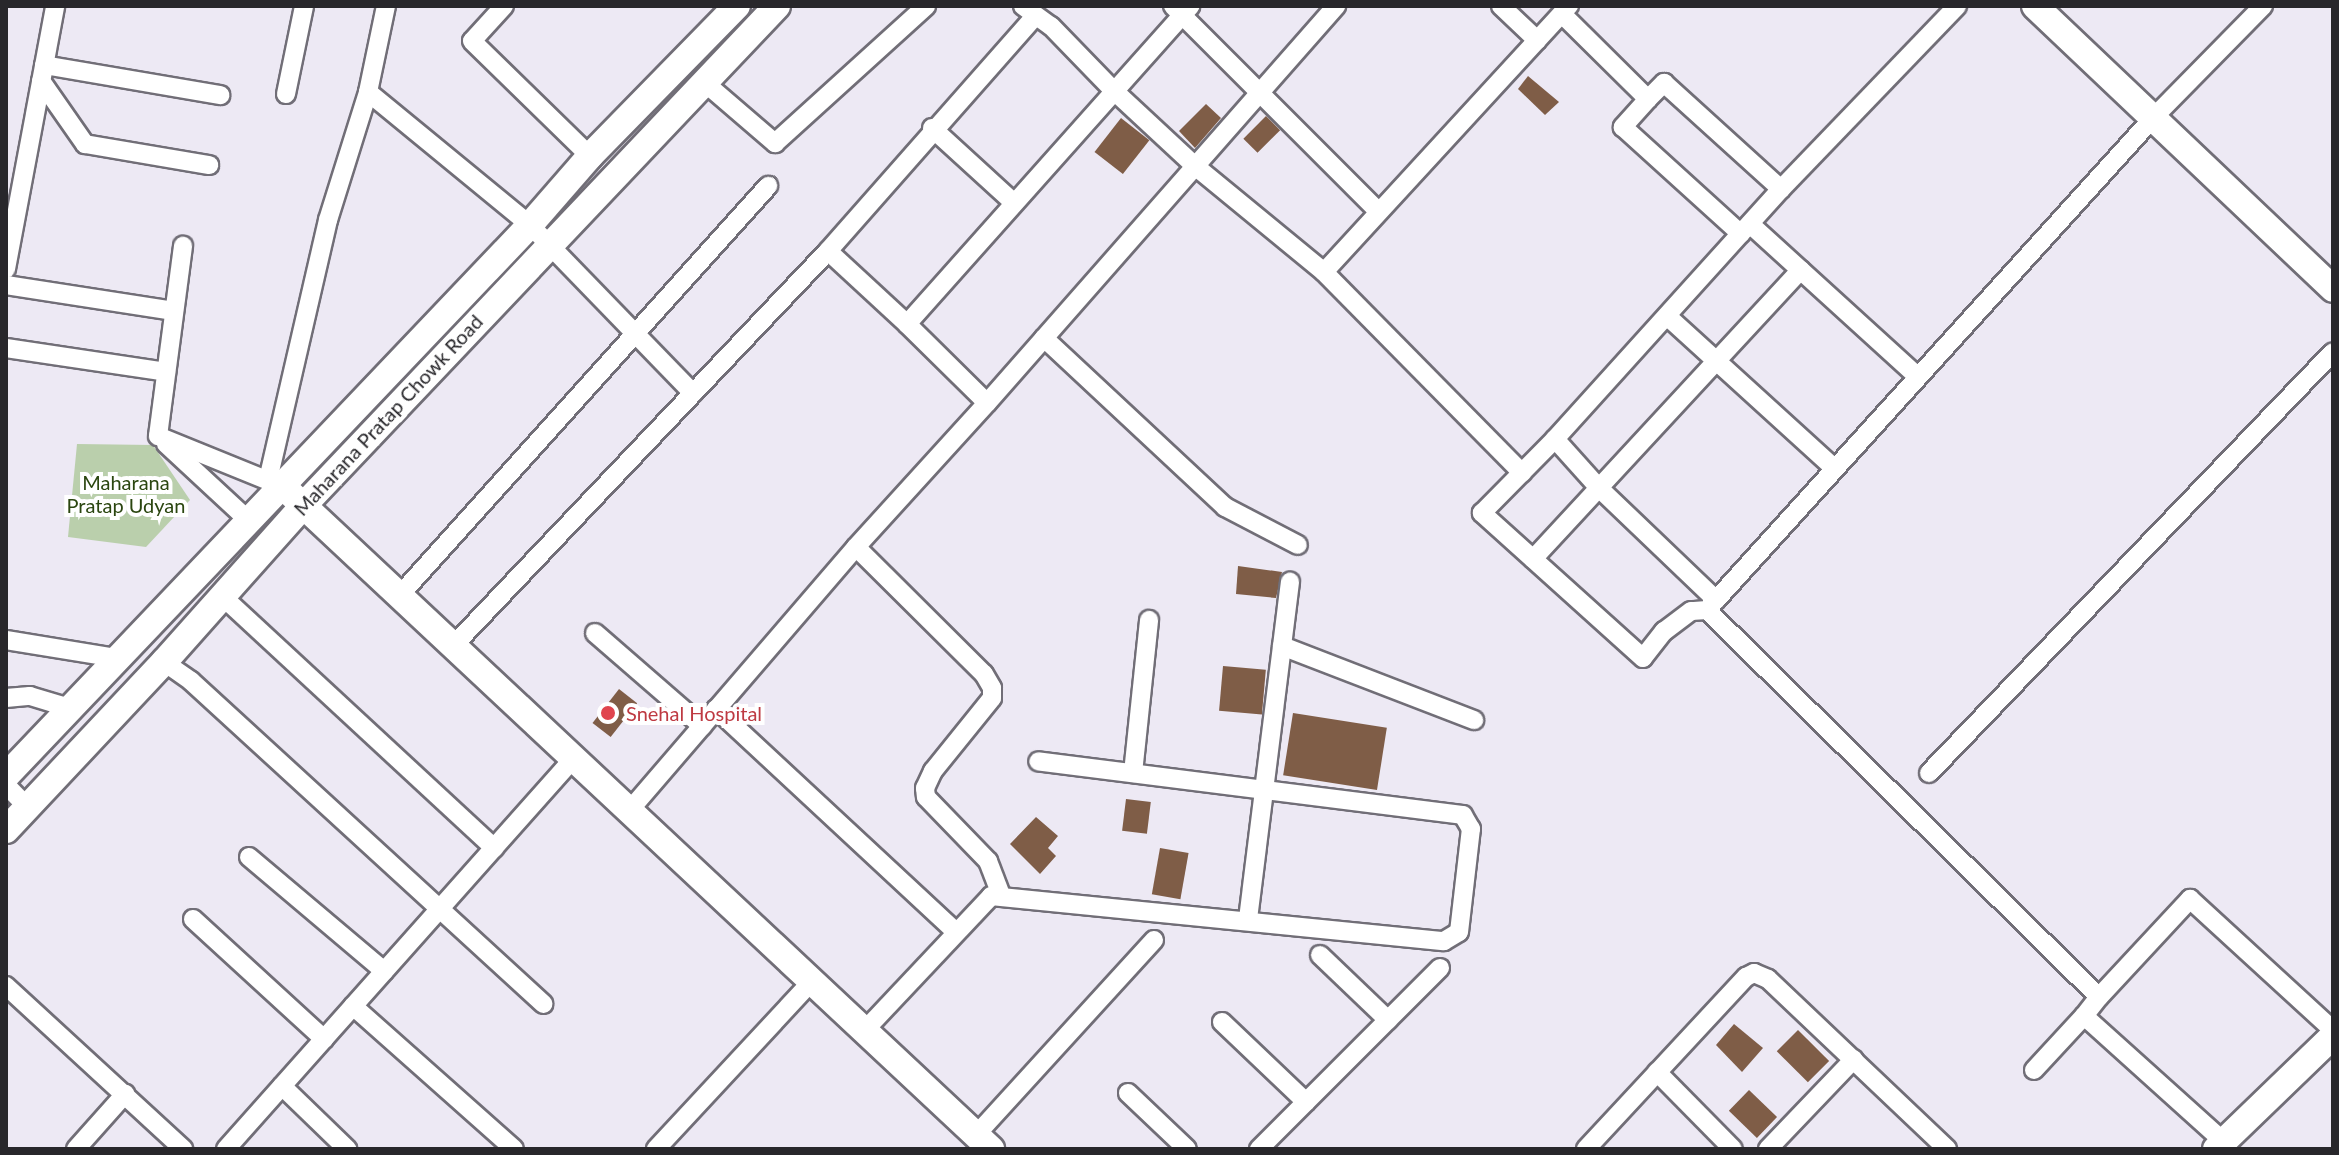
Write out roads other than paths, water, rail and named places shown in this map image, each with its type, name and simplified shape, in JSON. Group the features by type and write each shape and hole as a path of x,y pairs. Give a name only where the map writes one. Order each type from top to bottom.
{"main road":[{"name":"Maharana Pratap Chowk Road","path":"6,830 164,662 539,234 590,156 737,6"},
{"path":"2035,6 2333,289"},
{"name":"Maharana Pratap Chowk Road","path":"6,776 248,520 275,483 704,82 767,10"},
{"path":"275,483 983,1142"},
{"path":"2219,1145 2333,1036"}],"street":[{"path":"6,269 55,6"},
{"path":"286,94 304,6"},
{"path":"158,436 275,483 328,220 368,92 386,6"},
{"path":"504,6 472,41 590,156"},
{"path":"704,82 775,143 926,6"},
{"path":"629,811 856,547 987,403 1336,6"},
{"path":"1501,6 1537,40"},
{"path":"1957,6 1781,189 1555,439 1482,513 1643,658 1664,631 1691,611 1712,605 2153,118 2263,6"},
{"path":"907,324 1115,90 1181,9 1259,94 1378,211"},
{"path":"1324,272 1565,10 1648,99"},
{"path":"453,646 828,251 1028,12 1051,26 1195,166 1324,272 1522,473"},
{"path":"42,73 220,95"},
{"path":"42,73 85,144 209,165"},
{"path":"1781,189 1664,83 1623,127 1746,229 1801,270 1918,377"},
{"path":"368,92 539,234 693,393"},
{"path":"932,128 1014,203"},
{"path":"399,596 768,186"},
{"path":"158,436 183,246"},
{"path":"828,251 987,403"},
{"path":"1533,559 1801,270"},
{"path":"6,285 174,311"},
{"path":"1667,316 1715,363 1835,469"},
{"path":"1044,338 1225,507 1298,545"},
{"path":"6,348 166,372"},
{"path":"1929,773 2333,352"},
{"path":"158,436 248,520"},
{"path":"1555,439 1712,605 2099,997"},
{"path":"856,547 984,674 992,688 992,698 933,771 925,788 926,797 988,861 1001,895"},
{"path":"1248,919 1290,582"},
{"path":"222,596 494,848"},
{"path":"1133,773 1149,620"},
{"path":"595,633 702,726"},
{"path":"6,640 116,658"},
{"path":"1282,646 1474,720"},
{"path":"164,662 191,681 543,1004"},
{"path":"6,698 30,696 70,708"},
{"path":"716,709 955,931"},
{"path":"226,1149 573,759"},
{"path":"864,1031 984,901 1001,895 1444,941 1456,936 1460,926 1471,829 1463,815 1038,761"},
{"path":"6,785 28,808"},
{"path":"249,857 384,971"},
{"path":"2034,1070 2190,899 2333,1030"},
{"path":"193,919 324,1039"},
{"path":"983,1142 1154,940"},
{"path":"1320,955 1388,1020"},
{"path":"1259,1149 1440,968"},
{"path":"1586,1149 1746,977 1754,973 1768,979 1947,1149"},
{"path":"656,1149 811,982"},
{"path":"6,986 183,1149"},
{"path":"353,1006 514,1149"},
{"path":"2084,1016 2219,1145"},
{"path":"1222,1022 1306,1102"},
{"path":"1768,1149 1854,1059"},
{"path":"1657,1072 1733,1149"},
{"path":"282,1086 347,1149"},
{"path":"1128,1093 1187,1149"},
{"path":"76,1149 125,1094"}],"place":[{"name":"Snehal Hospital","path":"608,713"}],"park label":[{"name":"Maharana Pratap Udyan","path":"126,494"}]}
